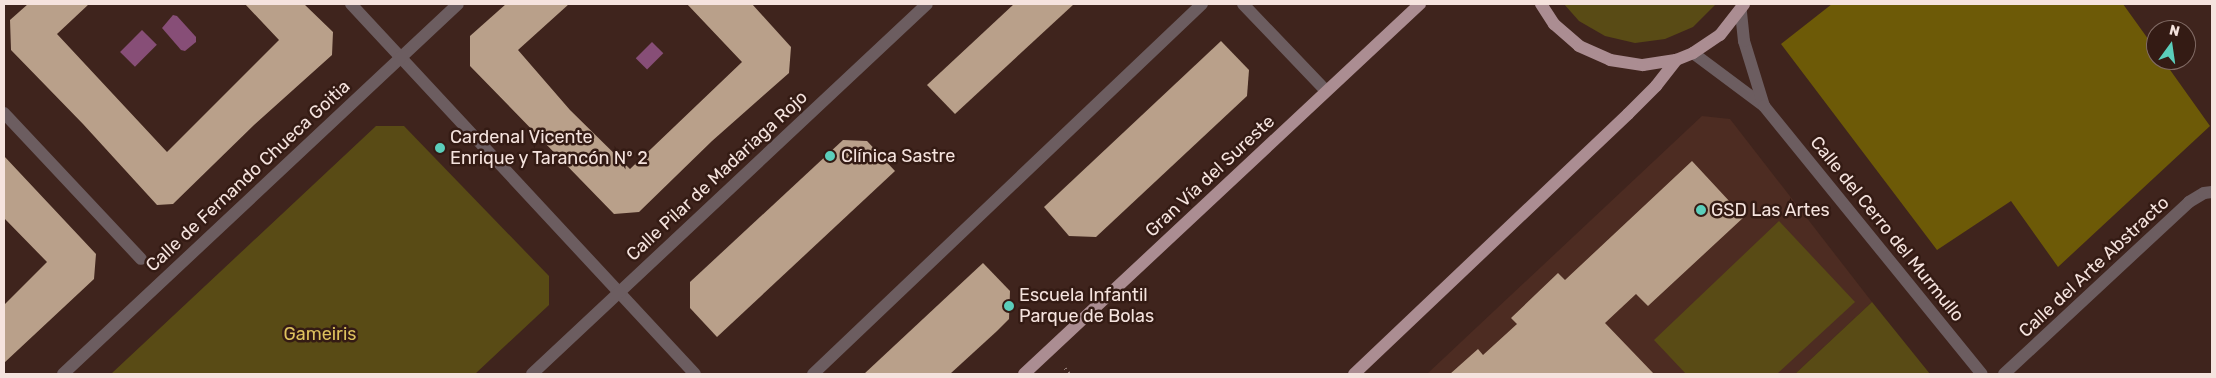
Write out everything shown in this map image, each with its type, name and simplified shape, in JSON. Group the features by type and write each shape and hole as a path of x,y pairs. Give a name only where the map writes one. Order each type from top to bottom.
{"main road":[{"name":"Gran Vía del Sureste","path":"1024,374 1420,4"},
{"path":"1541,4 1554,24 1579,46 1610,60 1643,65 1676,60 1693,53 1720,35 1742,7"},
{"path":"1354,374 1628,114 1656,86 1676,60"}],"street":[{"path":"351,4 695,374"},
{"name":"Calle de Fernando Chueca Goitia","path":"63,374 458,4"},
{"name":"Calle Pilar de Madariaga Rojo","path":"532,374 927,4"},
{"path":"813,374 1202,4"},
{"path":"1243,4 1326,91"},
{"name":"Calle del Cerro del Murmullo","path":"1742,7 1744,41 1764,106"},
{"name":"Calle del Cerro del Murmullo","path":"1693,53 1764,106 1982,374"},
{"path":"4,113 141,259"},
{"name":"Calle del Arte Abstracto","path":"2004,374 2189,202 2212,192"}],"path":[{"path":"1065,368 1070,374"}],"shaded area":[{"path":"1832,4 2123,4 2146,36 2146,70 2170,70 2210,126 2058,267 2011,201 1937,250 1781,44"},
{"path":"173,15 177,16 196,37 196,42 185,51 181,50 162,28"},
{"path":"142,30 157,45 135,67 120,52"},
{"path":"652,42 663,53 647,70 636,58"},
{"name":"GSD Las Artes","path":"1702,116 1730,119 1872,302 1795,374 1427,374"}],"green space":[{"path":"1564,4 1716,4 1693,27 1665,39 1635,43 1605,36 1579,21"},
{"name":"Gameiris","path":"376,126 404,126 549,276 549,305 475,374 111,374"},
{"path":"1779,221 1855,302 1777,374 1686,374 1654,340"},
{"path":"1872,302 1930,374 1795,374"}],"building":[{"path":"28,4 89,4 57,34 167,152 279,40 245,4 304,4 333,32 332,55 254,125 173,204 157,205 83,124 11,50 10,20"},
{"path":"506,4 569,4 518,50 570,110 630,169 742,62 687,4 752,4 791,47 789,73 712,141 639,212 614,214 470,66 470,36"},
{"path":"1014,4 1074,4 955,114 927,85"},
{"path":"1221,41 1249,70 1247,96 1096,237 1069,236 1044,207"},
{"path":"843,140 867,141 895,171 717,337 690,308 690,282"},
{"path":"4,156 96,254 94,279 4,363 4,305 47,262 4,218"},
{"path":"1692,161 1744,217 1648,306 1636,294 1605,323 1654,374 1450,374 1478,349 1483,355 1517,324 1511,318 1558,273 1565,280"},
{"path":"983,263 1010,291 1009,319 997,331 950,374 864,374"}],"place":[{"name":"Cardenal Vicente Enrique y Tarancón Nº 2","path":"440,148"},
{"name":"Clínica Sastre","path":"830,156"},
{"name":"GSD Las Artes","path":"1701,210"},
{"name":"Escuela Infantil Parque de Bolas","path":"1009,306"}]}
